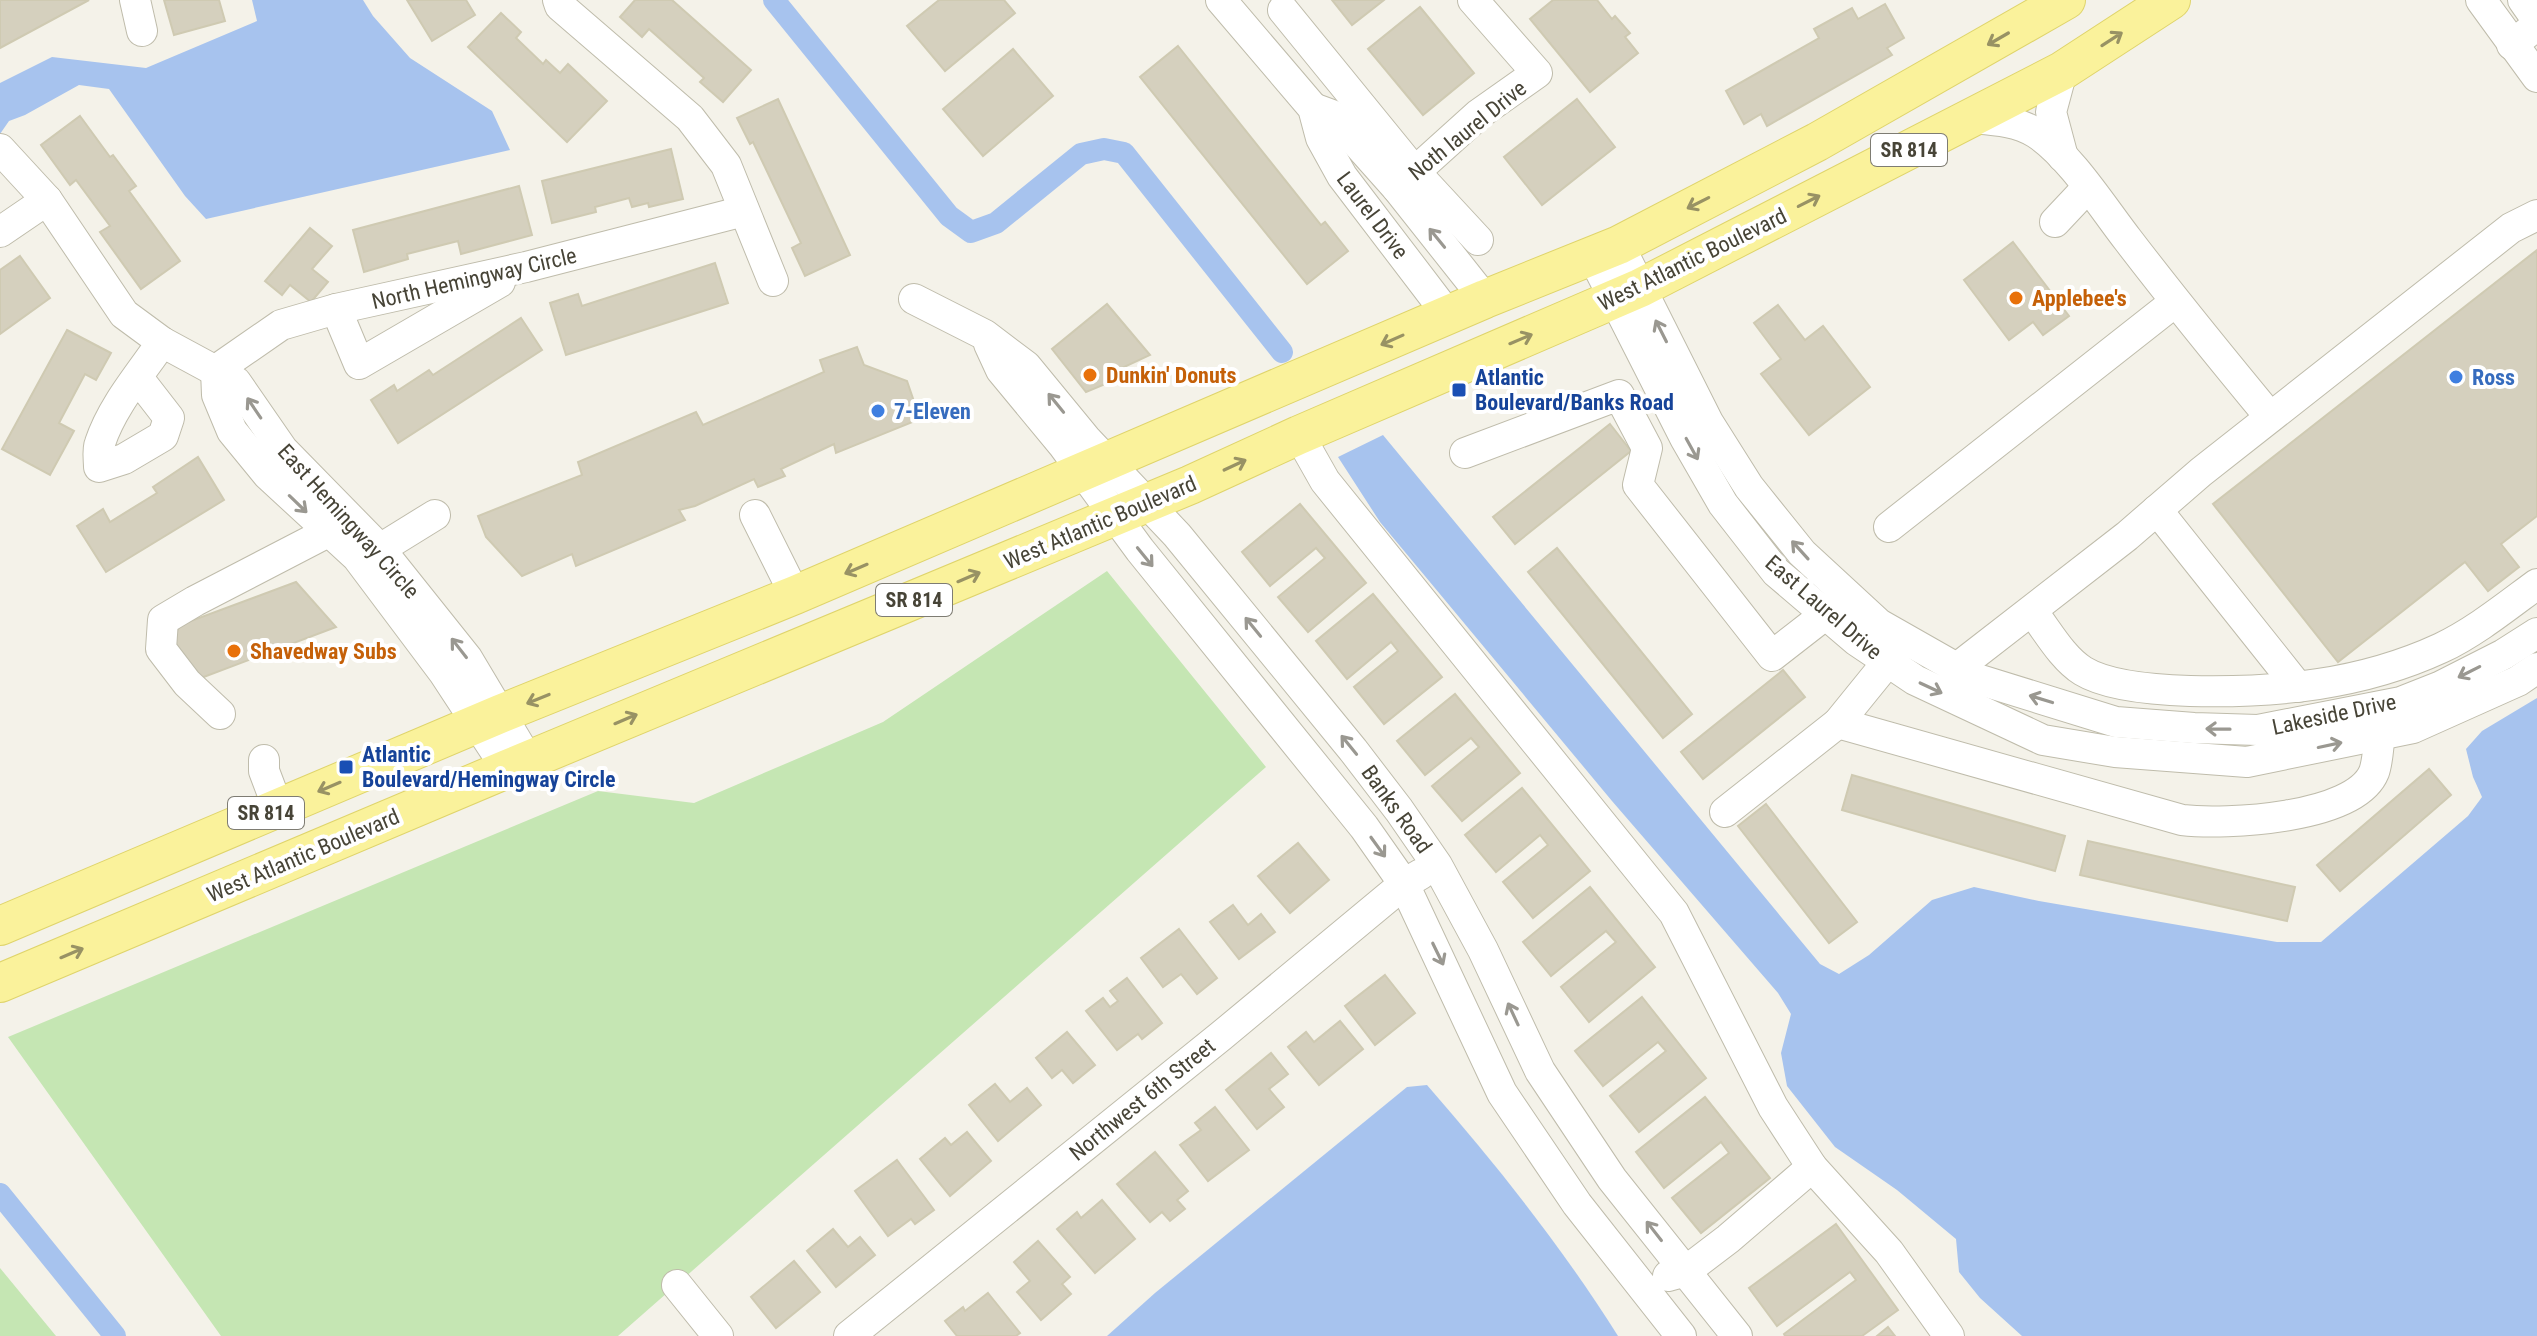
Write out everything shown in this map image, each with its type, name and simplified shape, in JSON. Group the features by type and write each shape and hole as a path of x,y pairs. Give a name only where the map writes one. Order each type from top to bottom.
{"main road":[{"name":"West Atlantic Boulevard","path":"0,926 489,719 795,595 1606,250 1843,128 2066,0"},
{"name":"West Atlantic Boulevard","path":"0,983 1131,510 1627,294 2062,71 2171,0"}],"street":[{"path":"135,0 142,31"},
{"name":"Laurel Drive","path":"1221,0 1313,108 1321,138 1342,176 1448,315"},
{"name":"Noth laurel Drive","path":"1406,180 1479,114 1537,73 1473,0"},
{"path":"2481,0 2537,77"},
{"path":"2512,45 2537,23 2523,0"},
{"path":"556,2 690,118 726,165 773,281"},
{"path":"1283,10 1406,180 1478,240"},
{"path":"2062,71 2051,112 2063,157"},
{"name":"Laurel Drive","path":"1313,108 1332,115 1406,180 1485,299"},
{"path":"1971,118 2007,121 2036,133 2063,157 2175,302 2270,417"},
{"name":"East Hemingway Circle","path":"4,152 47,200 124,314 162,342 236,382 283,450 369,553 407,621 489,719 517,765"},
{"path":"2055,222 2087,188"},
{"path":"0,232 47,200"},
{"name":"North Hemingway Circle","path":"216,370 281,325 744,211"},
{"path":"1957,668 2511,228 2537,215"},
{"name":"East Laurel Drive","path":"1606,250 1627,294 1749,487 1802,553 1835,603 1879,624 1915,680 2043,740 2115,737"},
{"path":"336,309 359,364 526,267"},
{"name":"Banks Road","path":"914,299 985,335 1001,370 1095,466 1131,510 1177,535 1345,740 1437,865 1483,950 1540,1071 1612,1179 1737,1336"},
{"path":"1889,527 2175,302"},
{"path":"138,378 162,342"},
{"name":"East Hemingway Circle","path":"216,370 217,395 232,431 268,475 328,532 369,553"},
{"path":"1465,453 1619,395 1647,448 1638,485 1772,656 1835,603"},
{"path":"1299,435 1325,481 1674,913 1773,1107 1812,1167 1889,1252 1949,1336"},
{"name":"Banks Road","path":"1131,510 1140,550 1355,816 1404,884 1502,1093 1577,1204 1681,1336"},
{"path":"2157,510 2298,687"},
{"path":"369,553 435,515"},
{"path":"755,515 795,595"},
{"path":"220,714 187,683 161,649 163,620 328,532"},
{"path":"2032,611 2065,654 2082,670 2106,681 2172,691 2249,693 2389,669 2443,648 2537,584"},
{"name":"Lakeside Drive","path":"2115,737 2194,728 2258,730 2401,702 2439,687 2504,654 2537,633"},
{"path":"1725,812 1838,723 1897,651"},
{"name":"East Laurel Drive","path":"1897,651 1957,668 2115,737"},
{"name":"Lakeside Drive","path":"2115,737 2247,762 2413,728 2518,681 2537,668"},
{"path":"1838,723 2182,820 2210,823 2312,812 2342,800 2363,787 2374,773 2380,734"},
{"path":"264,760 264,771 278,808"},
{"name":"Northwest 6th Street","path":"849,1336 1404,884 1437,865"},
{"path":"1519,1117 1567,1163 1582,1186 1656,1274 1666,1276 1686,1271 1812,1167"},
{"path":"677,1285 718,1336"}],"green space":[{"path":"1107,571 1266,767 618,1336 221,1336 8,1037 598,791 694,803 883,722"},
{"path":"0,1268 56,1336 0,1336"}],"water":[{"path":"252,0 363,0 410,58 492,111 510,150 206,219 185,196 109,89 79,85 9,121 0,134 0,83 52,57 146,68 257,21"},
{"path":"1383,435 1820,964 1839,974 1869,955 1932,900 1974,887 2277,942 2321,942 2468,816 2482,797 2466,749 2482,731 2537,698 2537,1336 2022,1336 1980,1298 1959,1272 1956,1239 1897,1190 1835,1147 1787,1086 1781,1053 1791,1014 1778,993 1612,801 1380,522 1338,457"},
{"path":"1427,1085 1527,1207 1618,1336 1107,1336 1155,1293 1407,1087"}],"building":[{"path":"0,0 89,0 0,48"},
{"path":"164,0 219,0 225,21 174,35"},
{"path":"407,0 466,0 475,15 432,41"},
{"path":"635,0 672,0 751,70 723,102 700,82 704,78 649,29 642,37 620,17"},
{"path":"939,0 1004,0 1015,13 945,71 907,26"},
{"path":"1332,0 1384,0 1352,25"},
{"path":"1553,0 1597,0 1612,19 1615,16 1630,33 1625,37 1638,53 1590,92 1530,19"},
{"path":"1885,4 1904,38 1887,48 1892,55 1767,126 1761,114 1744,124 1726,91 1819,38 1814,29 1852,8 1858,19"},
{"path":"1420,7 1474,73 1423,115 1368,49"},
{"path":"501,13 521,32 516,38 543,64 546,60 560,73 568,64 607,101 567,142 468,47"},
{"path":"1178,46 1321,225 1325,222 1348,251 1307,284 1140,77"},
{"path":"1013,49 1053,96 983,156 943,109"},
{"path":"778,99 850,255 805,276 792,248 801,243 753,142 750,144 737,118"},
{"path":"1577,99 1615,147 1542,205 1504,157"},
{"path":"80,116 136,186 129,191 180,261 141,289 100,232 110,226 76,180 70,185 41,145"},
{"path":"671,149 683,199 649,207 648,203 632,207 629,198 595,207 596,212 552,223 542,181"},
{"path":"519,186 532,235 461,254 458,241 407,254 408,259 364,272 353,230"},
{"path":"310,228 332,246 312,269 328,282 311,302 290,285 282,295 265,281"},
{"name":"Applebee's","path":"2013,242 2069,316 2043,335 2033,322 2009,340 1964,280"},
{"name":"Ross","path":"2537,250 2537,516 2501,544 2519,567 2488,591 2465,562 2338,662 2213,504"},
{"path":"20,256 50,298 0,334 0,270"},
{"path":"715,263 728,303 566,355 550,303 578,294 582,306"},
{"path":"1107,304 1150,355 1109,374 1115,380 1086,392 1052,349"},
{"path":"1778,305 1805,340 1823,326 1870,387 1809,435 1761,374 1781,359 1754,323"},
{"path":"521,318 542,350 398,443 371,400 394,385 397,391 429,370 433,375"},
{"path":"67,330 111,353 96,380 85,374 59,423 74,431 50,475 2,449"},
{"path":"857,347 864,365 907,381 920,419 836,453 834,444 781,469 785,476 758,487 754,479 695,506 679,510 685,520 576,566 572,554 522,576 486,537 478,516 582,475 578,462 696,412 703,425 824,372 820,360"},
{"path":"1610,424 1631,451 1515,544 1493,517"},
{"path":"198,457 224,500 106,572 77,526 103,509 110,522 157,493 153,487"},
{"path":"1300,504 1366,583 1308,632 1278,597 1325,558 1316,548 1270,586 1242,552"},
{"path":"1557,548 1692,714 1663,738 1528,572"},
{"path":"296,582 336,627 201,678 172,641 180,625"},
{"path":"1373,594 1442,677 1384,724 1354,687 1398,651 1391,642 1347,679 1316,641"},
{"path":"1783,670 1805,697 1703,779 1681,752"},
{"path":"1455,694 1520,773 1462,821 1432,786 1479,747 1471,738 1425,775 1397,741"},
{"path":"2429,769 2451,795 2340,891 2317,865"},
{"path":"1852,775 2065,836 2055,871 1842,810"},
{"path":"1522,788 1590,871 1533,918 1503,882 1548,845 1540,835 1496,872 1465,835"},
{"path":"1766,804 1857,922 1829,943 1738,826"},
{"path":"2088,841 2295,887 2287,921 2080,875"},
{"path":"1298,843 1329,880 1290,913 1258,876"},
{"path":"1590,887 1655,967 1589,1022 1561,987 1616,942 1606,931 1551,976 1523,942"},
{"path":"1233,905 1248,925 1261,914 1275,932 1239,959 1210,922"},
{"path":"1179,929 1217,978 1197,994 1181,974 1163,987 1141,958"},
{"path":"1385,975 1415,1013 1375,1045 1345,1006"},
{"path":"1127,978 1162,1023 1142,1039 1138,1034 1117,1050 1086,1011 1103,998 1110,1007 1118,1001 1110,991"},
{"path":"1642,997 1706,1078 1639,1132 1610,1096 1666,1051 1658,1042 1603,1086 1575,1051"},
{"path":"1340,1021 1363,1049 1319,1085 1288,1047 1306,1032 1314,1042"},
{"path":"1067,1032 1095,1065 1073,1083 1062,1070 1052,1078 1036,1058"},
{"path":"1271,1053 1288,1074 1269,1089 1284,1107 1257,1129 1226,1090"},
{"path":"995,1084 1010,1102 1027,1088 1041,1105 998,1141 969,1105"},
{"path":"1705,1097 1770,1178 1701,1233 1672,1198 1729,1153 1721,1142 1664,1188 1636,1152"},
{"path":"1215,1107 1249,1150 1208,1181 1180,1145 1201,1130 1195,1123"},
{"path":"967,1132 991,1161 950,1196 920,1159 945,1138 951,1145"},
{"path":"1155,1152 1188,1191 1177,1200 1185,1209 1170,1221 1162,1212 1150,1222 1117,1184"},
{"path":"897,1160 934,1210 915,1224 911,1219 888,1236 855,1191"},
{"path":"1102,1200 1135,1239 1095,1273 1057,1229 1077,1212 1081,1218"},
{"path":"1836,1224 1898,1310 1862,1336 1785,1336 1856,1280 1850,1272 1777,1326 1749,1288"},
{"path":"833,1229 848,1247 860,1237 875,1255 836,1287 807,1251"},
{"path":"1038,1241 1070,1277 1062,1284 1071,1294 1041,1320 1017,1292 1030,1281 1014,1262"},
{"path":"794,1261 820,1292 776,1328 751,1297"},
{"path":"988,1293 1020,1333 1016,1336 957,1336 945,1321 963,1307 965,1311"},
{"path":"1888,1327 1895,1336 1877,1336"}],"waterway":[{"path":"774,0 949,216 971,232 996,223 1081,154 1104,149 1124,153 1282,352"},
{"path":"0,1194 115,1336"}],"place":[{"name":"Applebee's","path":"2016,298"},
{"name":"Dunkin' Donuts","path":"1090,375"},
{"name":"Ross","path":"2456,377"},
{"name":"Atlantic Boulevard/Banks Road","path":"1459,390"},
{"name":"7-Eleven","path":"878,411"},
{"name":"Shavedway Subs","path":"234,651"},
{"name":"Atlantic Boulevard/Hemingway Circle","path":"346,767"}]}
